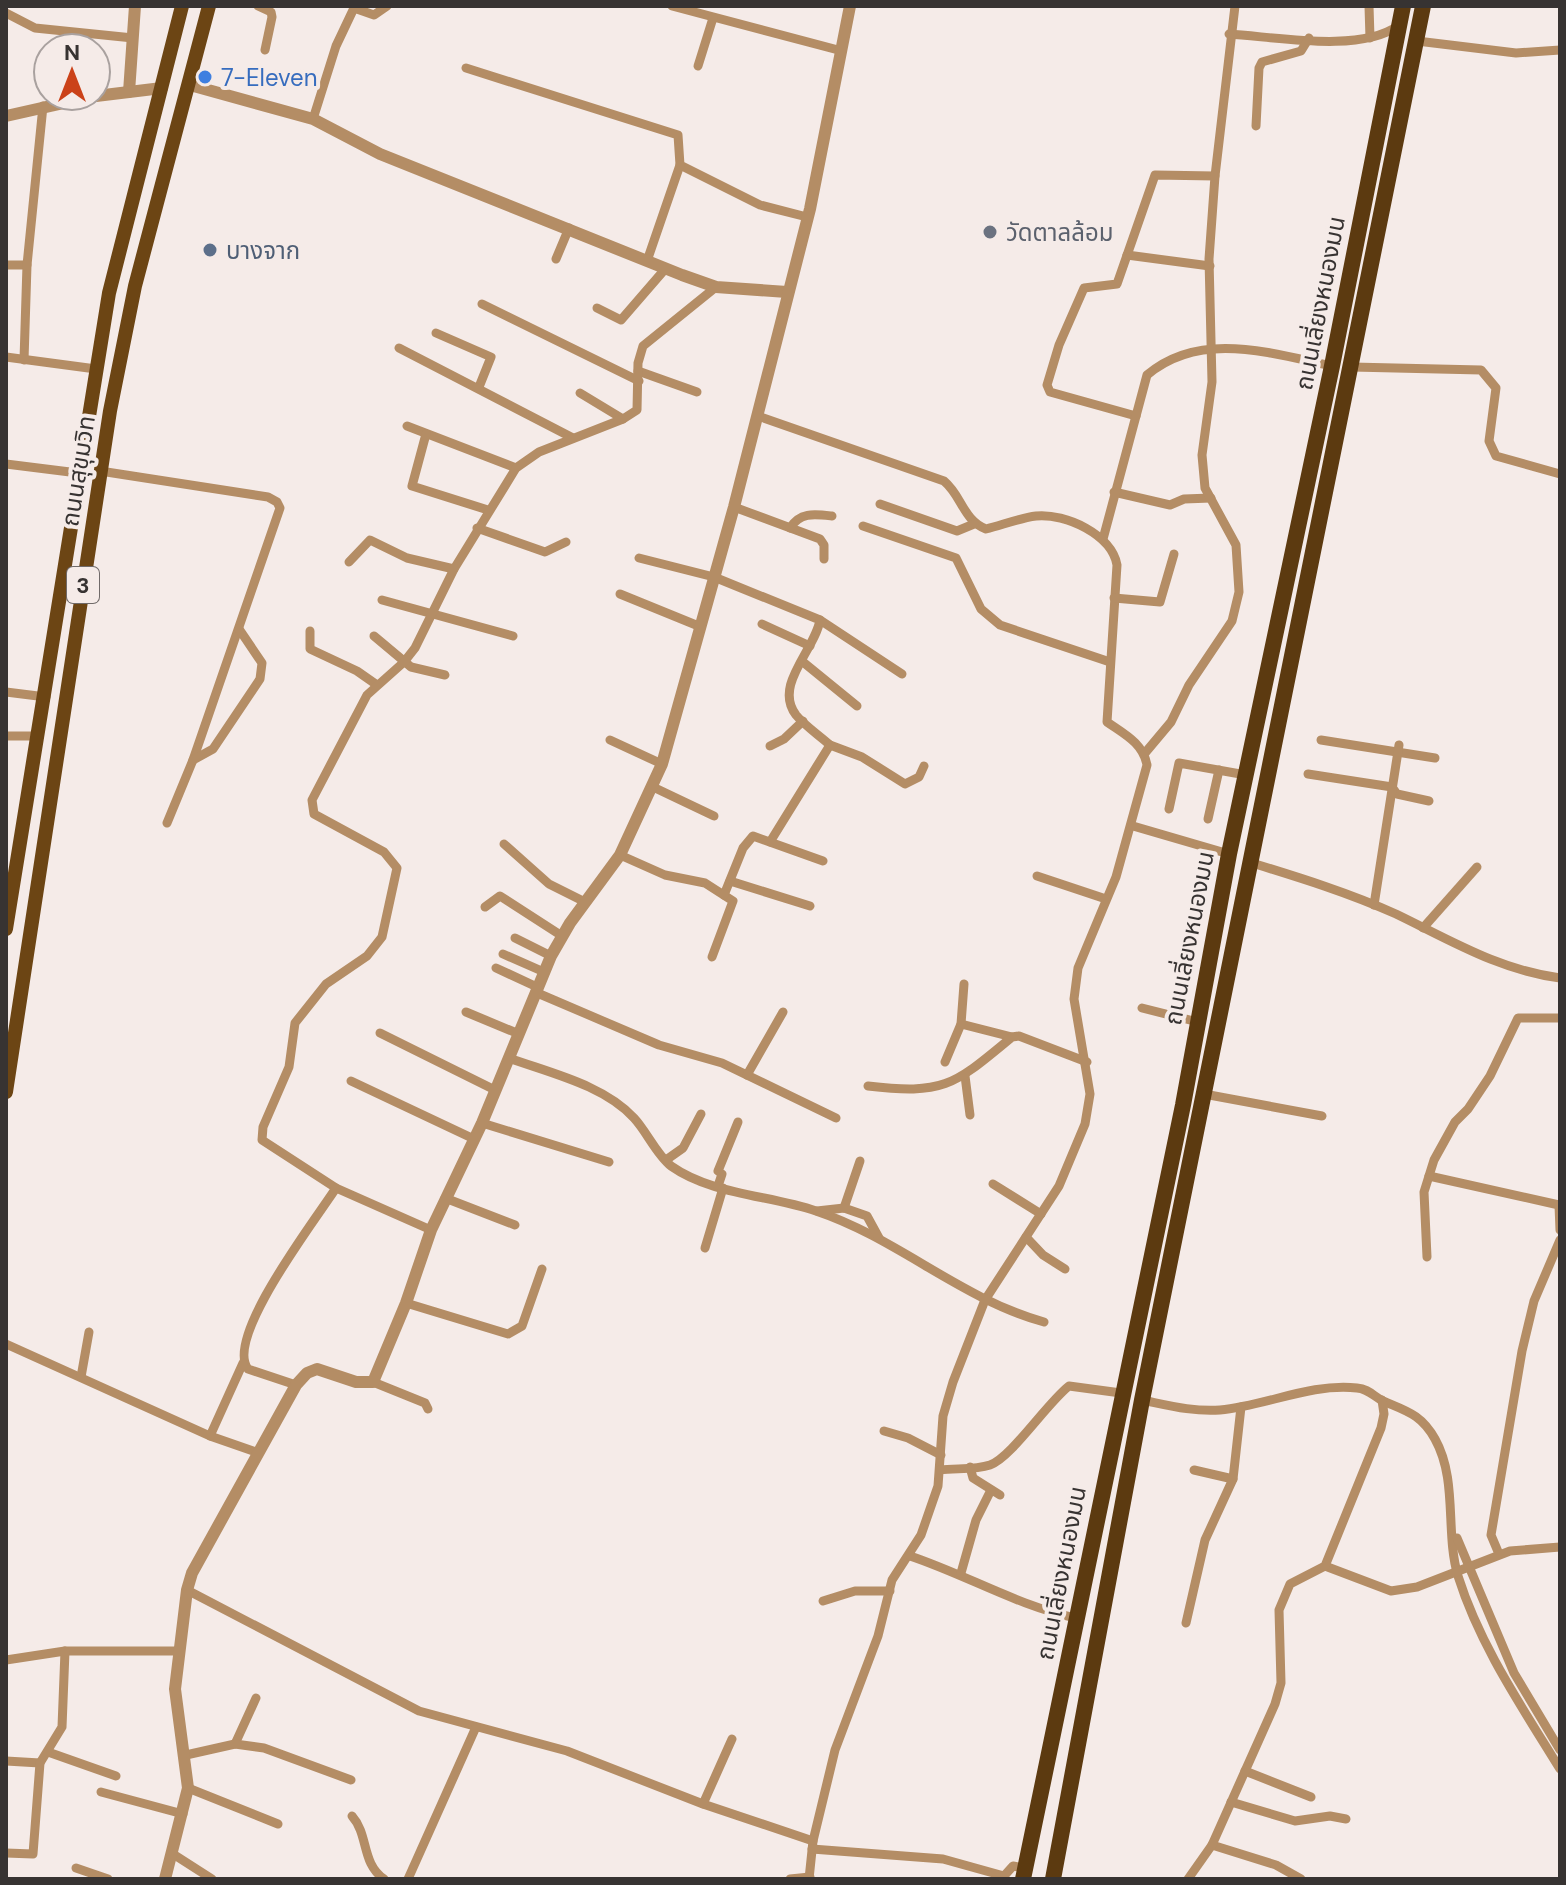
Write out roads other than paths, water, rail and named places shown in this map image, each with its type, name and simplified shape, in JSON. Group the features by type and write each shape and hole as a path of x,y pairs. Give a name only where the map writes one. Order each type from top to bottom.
{"highway":[{"name":"ถนนเลี่ยงหนองมน","path":"1024,1874 1403,6"},
{"name":"ถนนเลี่ยงหนองมน","path":"1053,1879 1142,1400 1423,6"},
{"path":"1270,660 1292,664"},
{"path":"1068,1661 1094,1666"}],"main road":[{"name":"ถนนสุขุมวิท","path":"6,929 11,861 46,697 96,369 120,247 182,6"},
{"name":"ถนนสุขุมวิท","path":"6,1092 100,471 135,286 209,6"},
{"path":"162,88 190,85"}],"street":[{"path":"129,92 135,6"},
{"path":"258,6 271,12 272,17 265,50"},
{"path":"313,119 336,46 354,7 374,15 387,6"},
{"path":"672,6 842,51"},
{"path":"373,1382 406,1303 431,1230 482,1123 551,956 620,855 662,764 758,416 807,217 850,6"},
{"path":"1145,753 1171,722 1189,685 1232,621 1239,592 1240,566 1236,545 1205,488 1202,455 1212,382 1210,266 1215,176 1229,34 1235,6"},
{"path":"1369,6 1370,38"},
{"path":"6,13 35,28 133,38"},
{"path":"698,66 713,18"},
{"path":"1229,34 1370,38 1384,36 1399,26"},
{"path":"1256,126 1259,68 1262,62 1301,51 1309,38"},
{"path":"1417,41 1516,53 1560,50"},
{"path":"466,68 678,135 680,165 647,261"},
{"path":"190,85 313,119 380,154 716,287 787,292"},
{"path":"112,94 162,88"},
{"path":"6,116 32,109"},
{"path":"24,360 27,265 42,112"},
{"path":"680,165 760,205 807,217"},
{"path":"1136,416 1050,392 1047,385 1064,332 1084,288 1117,284 1155,175 1215,176"},
{"path":"556,259 569,228"},
{"path":"1127,255 1210,266"},
{"path":"6,265 27,265"},
{"path":"597,308 621,320 666,268"},
{"path":"431,1230 336,1188 262,1140 263,1127 289,1067 295,1023 326,984 367,956 382,937 397,868 384,852 314,814 312,800 367,695 404,662 477,528 516,468 539,452 623,419 637,410 643,346 716,287"},
{"path":"482,304 638,376 697,392"},
{"path":"436,333 491,357 479,387"},
{"path":"1103,539 1147,375 1163,361 1211,347 1274,354 1332,366"},
{"path":"399,348 573,438"},
{"path":"6,357 96,369"},
{"path":"1352,367 1481,370 1496,388 1489,441 1496,456 1560,474"},
{"path":"580,393 623,419"},
{"path":"758,416 944,481 954,489 974,524 986,529 1039,516 1070,522 1103,539 1115,553 1107,722 1145,753 1147,765 1133,826 1078,968 1074,999 1090,1094 1085,1124 1059,1186 985,1300 946,1405 938,1486 910,1556 892,1580 878,1636 835,1750 813,1845 810,1878 790,1879"},
{"path":"407,426 516,468"},
{"path":"426,434 412,486 488,510"},
{"path":"6,464 78,473"},
{"path":"100,471 277,502 280,515 193,760 167,823"},
{"path":"1114,492 1170,505 1184,499 1211,498"},
{"path":"880,504 957,531 974,524"},
{"path":"734,507 820,539 824,545 824,559"},
{"path":"790,528 795,519 810,514 832,516"},
{"path":"863,526 956,558 981,609 1000,625 1110,662"},
{"path":"477,528 545,552 566,542"},
{"path":"349,562 370,540 407,558 454,569"},
{"path":"1114,598 1160,602 1174,554"},
{"path":"639,558 714,577 820,620 902,674"},
{"path":"620,594 701,627"},
{"path":"382,600 433,611 513,636"},
{"path":"820,620 803,662 788,687 788,701 803,721 830,745 862,757 905,784 919,777 924,766"},
{"path":"762,624 810,646"},
{"path":"193,760 213,749 260,679 262,663 239,629"},
{"path":"310,631 310,649 357,671 377,685"},
{"path":"374,636 404,662 445,675"},
{"path":"803,662 857,706"},
{"path":"6,692 46,697"},
{"path":"770,746 784,739 803,721"},
{"path":"6,736 38,736"},
{"path":"610,740 662,764"},
{"path":"1321,740 1398,748 1435,758"},
{"path":"770,842 830,745"},
{"path":"1374,905 1398,748"},
{"path":"1169,809 1179,763 1246,775"},
{"path":"1208,819 1219,770"},
{"path":"1308,774 1392,787 1397,794 1429,801"},
{"path":"653,787 714,816"},
{"path":"1133,826 1229,854"},
{"path":"724,895 743,848 753,836 823,861"},
{"path":"504,844 549,884 585,902"},
{"path":"620,855 665,875 705,883 733,901 712,957"},
{"path":"1252,863 1374,905 1487,960 1560,978"},
{"path":"1423,928 1477,867"},
{"path":"1037,876 1106,899"},
{"path":"730,881 810,906"},
{"path":"485,907 500,896 562,936"},
{"path":"515,938 551,956"},
{"path":"503,954 544,972"},
{"path":"496,968 536,990 659,1045 722,1063 836,1118"},
{"path":"945,1062 961,1024 964,984"},
{"path":"1142,1008 1198,1022"},
{"path":"466,1012 519,1034"},
{"path":"747,1075 783,1012"},
{"path":"1427,1257 1424,1192 1440,1147 1490,1076 1518,1018 1560,1018"},
{"path":"961,1024 1045,1044 1087,1062"},
{"path":"380,1033 495,1090"},
{"path":"868,1086 915,1091 947,1085 965,1076 1012,1037"},
{"path":"509,1058 590,1088 633,1116 670,1165 720,1187 816,1211 879,1238 1010,1313 1044,1322"},
{"path":"965,1076 970,1115"},
{"path":"351,1081 474,1139"},
{"path":"1204,1094 1322,1116"},
{"path":"666,1160 683,1148 701,1114"},
{"path":"705,1248 720,1187 722,1174 718,1171 738,1122"},
{"path":"482,1123 550,1147 609,1162"},
{"path":"844,1208 860,1161"},
{"path":"1429,1176 1559,1205 1560,1230"},
{"path":"993,1184 1041,1214"},
{"path":"210,1436 243,1363 244,1346 257,1311 336,1188"},
{"path":"445,1198 515,1225"},
{"path":"816,1211 844,1208 867,1216 879,1238"},
{"path":"1026,1237 1043,1255 1065,1269"},
{"path":"1499,1554 1491,1535 1522,1351 1534,1301 1560,1240"},
{"path":"406,1303 508,1334 516,1333 522,1326 542,1269"},
{"path":"81,1377 89,1332"},
{"path":"6,1344 210,1436 259,1453"},
{"path":"243,1363 248,1369 296,1385"},
{"path":"165,1879 188,1788 175,1689 177,1651 187,1590 192,1573 296,1385 307,1373 317,1369 356,1382 373,1382 425,1403 428,1409"},
{"path":"940,1470 970,1467 1000,1459 1054,1397 1069,1386 1121,1393"},
{"path":"1142,1400 1194,1410 1241,1407 1333,1387 1360,1388 1373,1392 1382,1400 1399,1404 1417,1417 1435,1439 1445,1470 1457,1573 1486,1645 1560,1769"},
{"path":"1188,1879 1212,1845 1281,1683 1279,1610 1290,1584 1325,1566 1381,1428 1384,1414 1382,1400"},
{"path":"1186,1623 1205,1540 1233,1479 1241,1407"},
{"path":"884,1431 908,1438 941,1455"},
{"path":"961,1573 976,1520 995,1493 973,1478 970,1467"},
{"path":"1194,1470 1233,1479"},
{"path":"1454,1529 1514,1673 1560,1750"},
{"path":"1325,1566 1391,1591 1417,1587 1499,1554 1560,1547"},
{"path":"910,1556 961,1573 1043,1611 1076,1618"},
{"path":"187,1590 419,1711 567,1751 813,1845 943,1859 1004,1876 1014,1866 1024,1874"},
{"path":"823,1601 855,1591 890,1591"},
{"path":"6,1660 65,1651 177,1651"},
{"path":"6,1853 33,1854 40,1763 62,1727 65,1651"},
{"path":"235,1744 256,1698"},
{"path":"408,1879 476,1727"},
{"path":"703,1804 732,1739"},
{"path":"186,1755 235,1744 274,1750 351,1780"},
{"path":"48,1752 116,1776"},
{"path":"6,1761 40,1763"},
{"path":"1245,1771 1311,1797"},
{"path":"188,1788 278,1824"},
{"path":"101,1792 183,1814"},
{"path":"1231,1802 1295,1821 1330,1816 1346,1819"},
{"path":"352,1816 361,1829 369,1864 384,1879"},
{"path":"1212,1845 1276,1865 1301,1879"},
{"path":"173,1854 212,1879"},
{"path":"76,1868 108,1879"}],"place":[{"name":"7-Eleven","path":"205,77"},
{"name":"วัดตาลล้อม","path":"990,232"},
{"name":"บางจาก","path":"210,250"}]}
